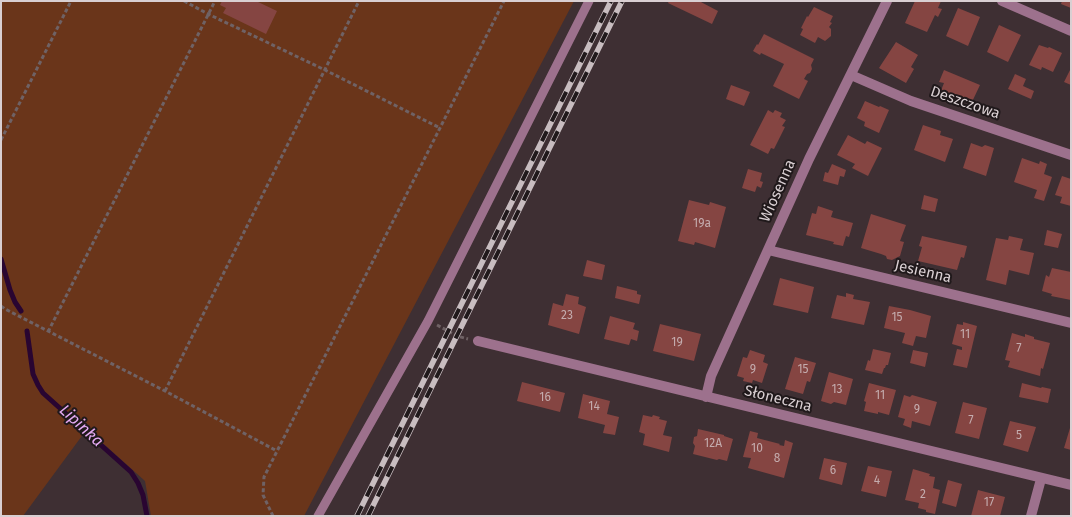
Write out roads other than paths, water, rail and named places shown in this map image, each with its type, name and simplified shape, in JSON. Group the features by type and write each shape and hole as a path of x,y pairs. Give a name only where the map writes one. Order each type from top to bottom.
{"street":[{"name":"Wiosenna","path":"706,397 712,376 809,159 887,1"},
{"path":"1002,1 1071,31"},
{"name":"Deszczowa","path":"851,75 911,101 1071,155"},
{"name":"Jesienna","path":"768,250 1071,323"},
{"name":"Słoneczna","path":"478,341 1071,485"},
{"path":"1031,516 1041,479"}],"lane":[{"path":"318,516 428,320 589,1"}],"waterway":[{"name":"Lipinka","path":"1,259 10,290 21,311"},
{"name":"Lipinka","path":"27,331 33,374 43,393 131,472 143,495 147,516"}],"railway":[{"path":"357,516 611,1"},
{"path":"368,516 622,1"}]}
